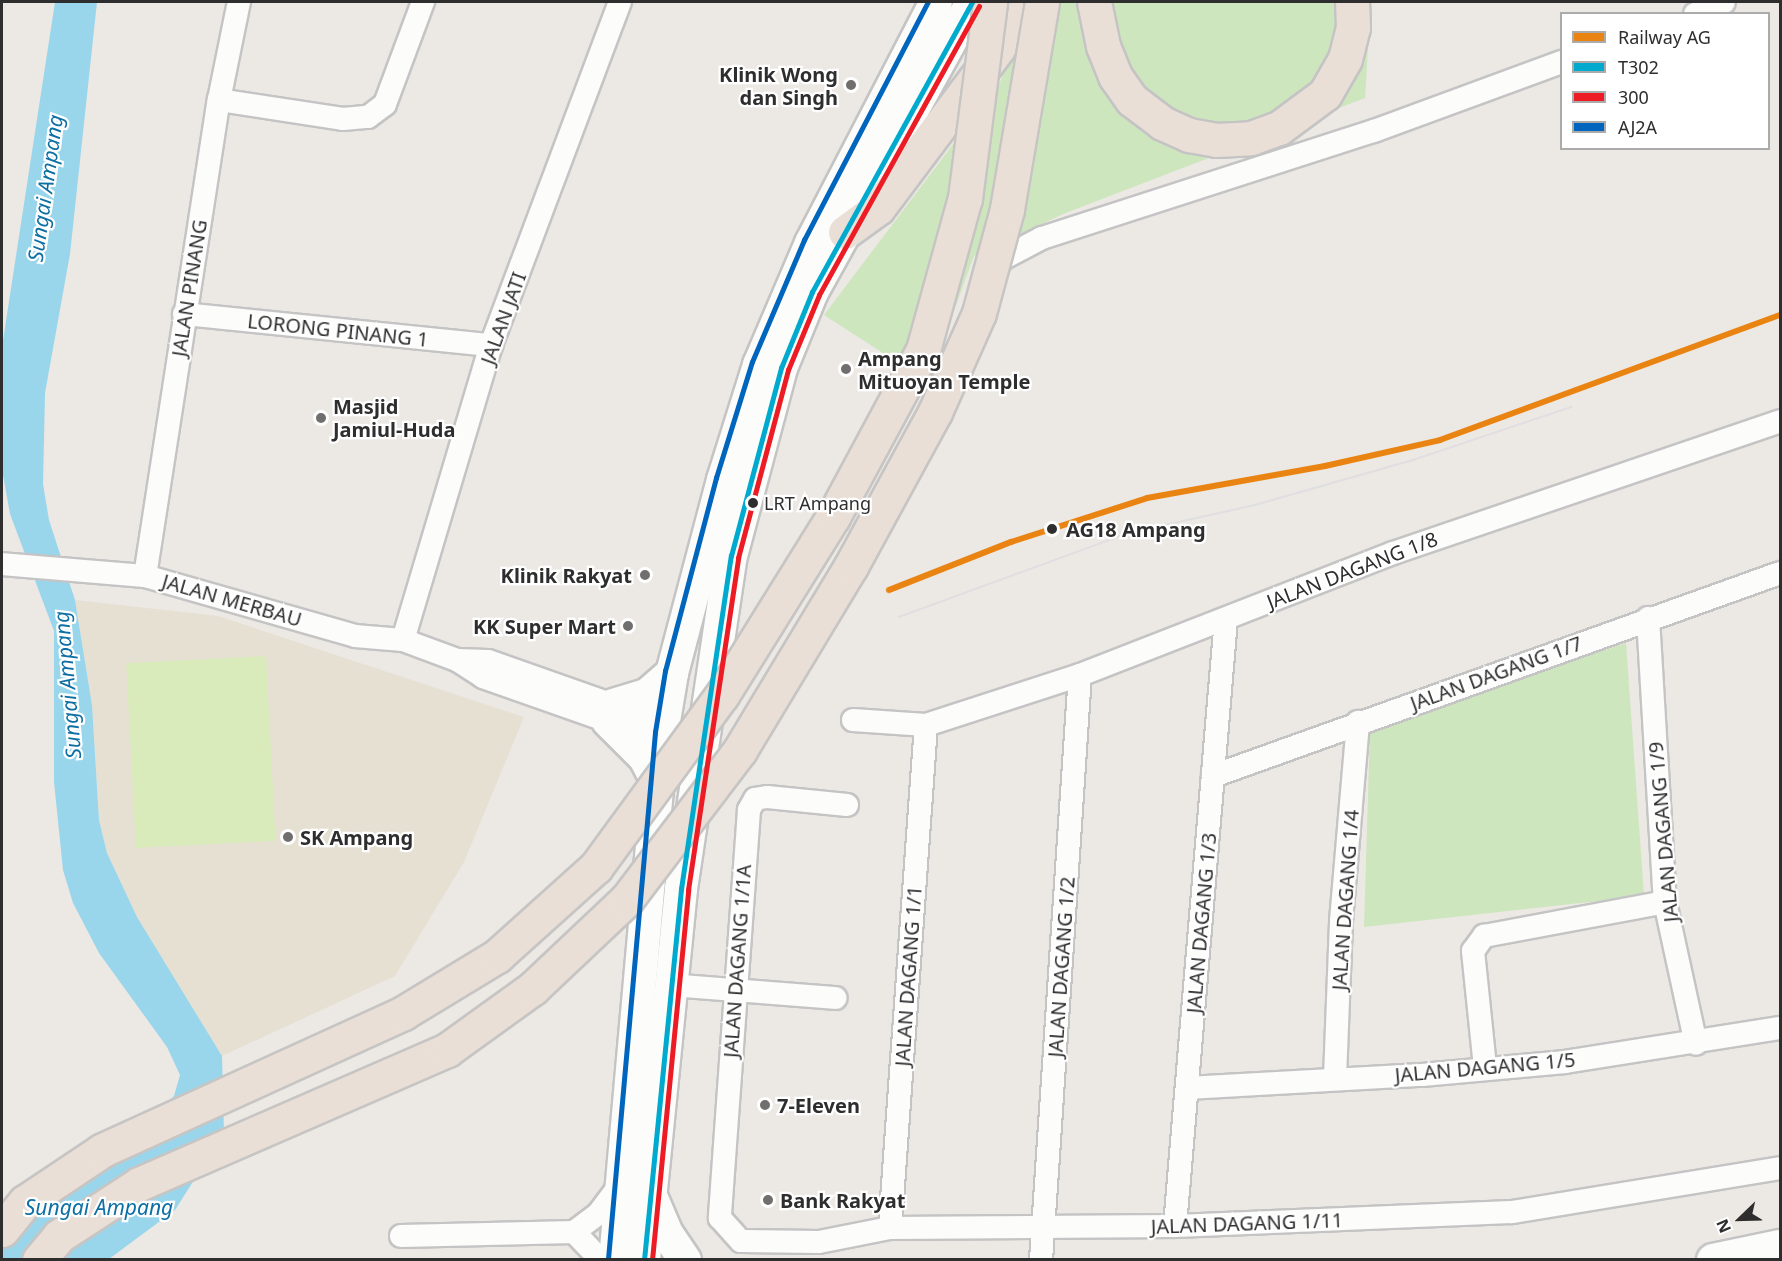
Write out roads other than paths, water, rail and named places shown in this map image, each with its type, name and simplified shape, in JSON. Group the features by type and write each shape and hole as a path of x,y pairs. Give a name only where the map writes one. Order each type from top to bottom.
{"highway":[{"path":"2,1230 25,1202 104,1150 403,1013 488,962 596,867 722,695 833,517 923,350 965,198 990,2"},
{"path":"845,232 878,208 998,48 1022,2"},
{"path":"39,1260 59,1236 139,1184 447,1050 533,988 627,900 740,750 850,566 935,412 979,314 1007,209 1042,2"},
{"path":"1094,2 1103,46 1115,75 1132,100 1162,123 1189,135 1216,140 1251,138 1279,128 1325,94 1345,59 1353,28 1352,2"}],"main road":[{"path":"644,1260 637,1186 657,782 672,673 723,480 759,365 811,243 936,2"},
{"path":"615,1260 637,1186 670,985 681,889 704,755 707,705 731,556 781,368 812,292 972,2"},
{"path":"657,782 645,758 610,713 648,694 672,673"},
{"path":"662,733 686,728 707,705"},
{"path":"662,733 677,754 668,835 681,889"},
{"path":"637,1186 685,1260"},
{"path":"1713,1260 1780,1246"}],"street":[{"name":"JALAN PINANG","path":"135,576 163,479 184,314 219,100 239,2"},
{"path":"219,100 344,119 368,117 385,104 423,2"},
{"name":"JALAN JATI","path":"403,640 491,345 620,2"},
{"path":"1700,12 1724,2"},
{"path":"896,465 989,277 1002,259 1020,247 1374,131 1560,63"},
{"name":"LORONG PINANG 1","path":"184,314 491,345"},
{"name":"JALAN DAGANG 1/8","path":"926,725 1080,675 1393,553 1780,421"},
{"name":"JALAN MERBAU","path":"2,564 135,576 355,636 403,640 458,660 488,661 610,713 645,734 662,733"},
{"name":"JALAN DAGANG 1/7","path":"1213,776 1648,618 1780,573"},
{"name":"JALAN DAGANG 1/3","path":"1175,1227 1226,618"},
{"name":"JALAN DAGANG 1/9","path":"1648,618 1665,902 1696,1044"},
{"name":"JALAN DAGANG 1/2","path":"1041,1260 1080,675"},
{"path":"853,720 926,725"},
{"name":"JALAN DAGANG 1/4","path":"1335,1078 1341,921 1358,722"},
{"name":"JALAN DAGANG 1/1","path":"890,1228 926,725"},
{"name":"JALAN DAGANG 1/1A","path":"720,1218 749,810 755,799 767,797 847,805"},
{"path":"1485,1067 1473,951 1484,936 1665,902"},
{"path":"670,985 835,998"},
{"name":"JALAN DAGANG 1/5","path":"1187,1088 1335,1078 1422,1075 1485,1067 1564,1062 1696,1044 1780,1028"},
{"name":"JALAN DAGANG 1/11","path":"720,1218 741,1241 819,1242 890,1228 1175,1227 1512,1212 1780,1168"},
{"path":"401,1236 574,1232 637,1186"},
{"path":"574,1232 601,1260"}],"water":[{"name":"Sungai Ampang","path":"55,2 97,2 70,254 45,393 43,484 49,520 75,600 92,705 99,820 107,853 137,917 222,1056 224,1133 175,1210 109,1259 2,1260 2,1213 162,1108 174,1096 180,1075 167,1047 99,953 73,903 63,870 54,782 54,631 10,514 2,469 2,347"}],"tram line":[{"path":"899,617 1129,533 1255,505 1413,460 1571,407"}],"rail line":[{"name":"AG","path":"889,590 1011,542 1147,498 1325,466 1440,440 1780,315"}],"place":[{"name":"Klinik Wong dan Singh","path":"851,85"},
{"name":"Ampang Mituoyan Temple","path":"846,369"},
{"name":"Masjid Jamiul-Huda","path":"321,418"},
{"name":"LRT Ampang","path":"753,503"},
{"name":"AG18 Ampang","path":"1052,529"},
{"name":"Klinik Rakyat","path":"645,575"},
{"name":"KK Super Mart","path":"628,626"},
{"name":"SK Ampang","path":"288,837"},
{"name":"7-Eleven","path":"765,1105"},
{"name":"Bank Rakyat","path":"768,1200"}]}
